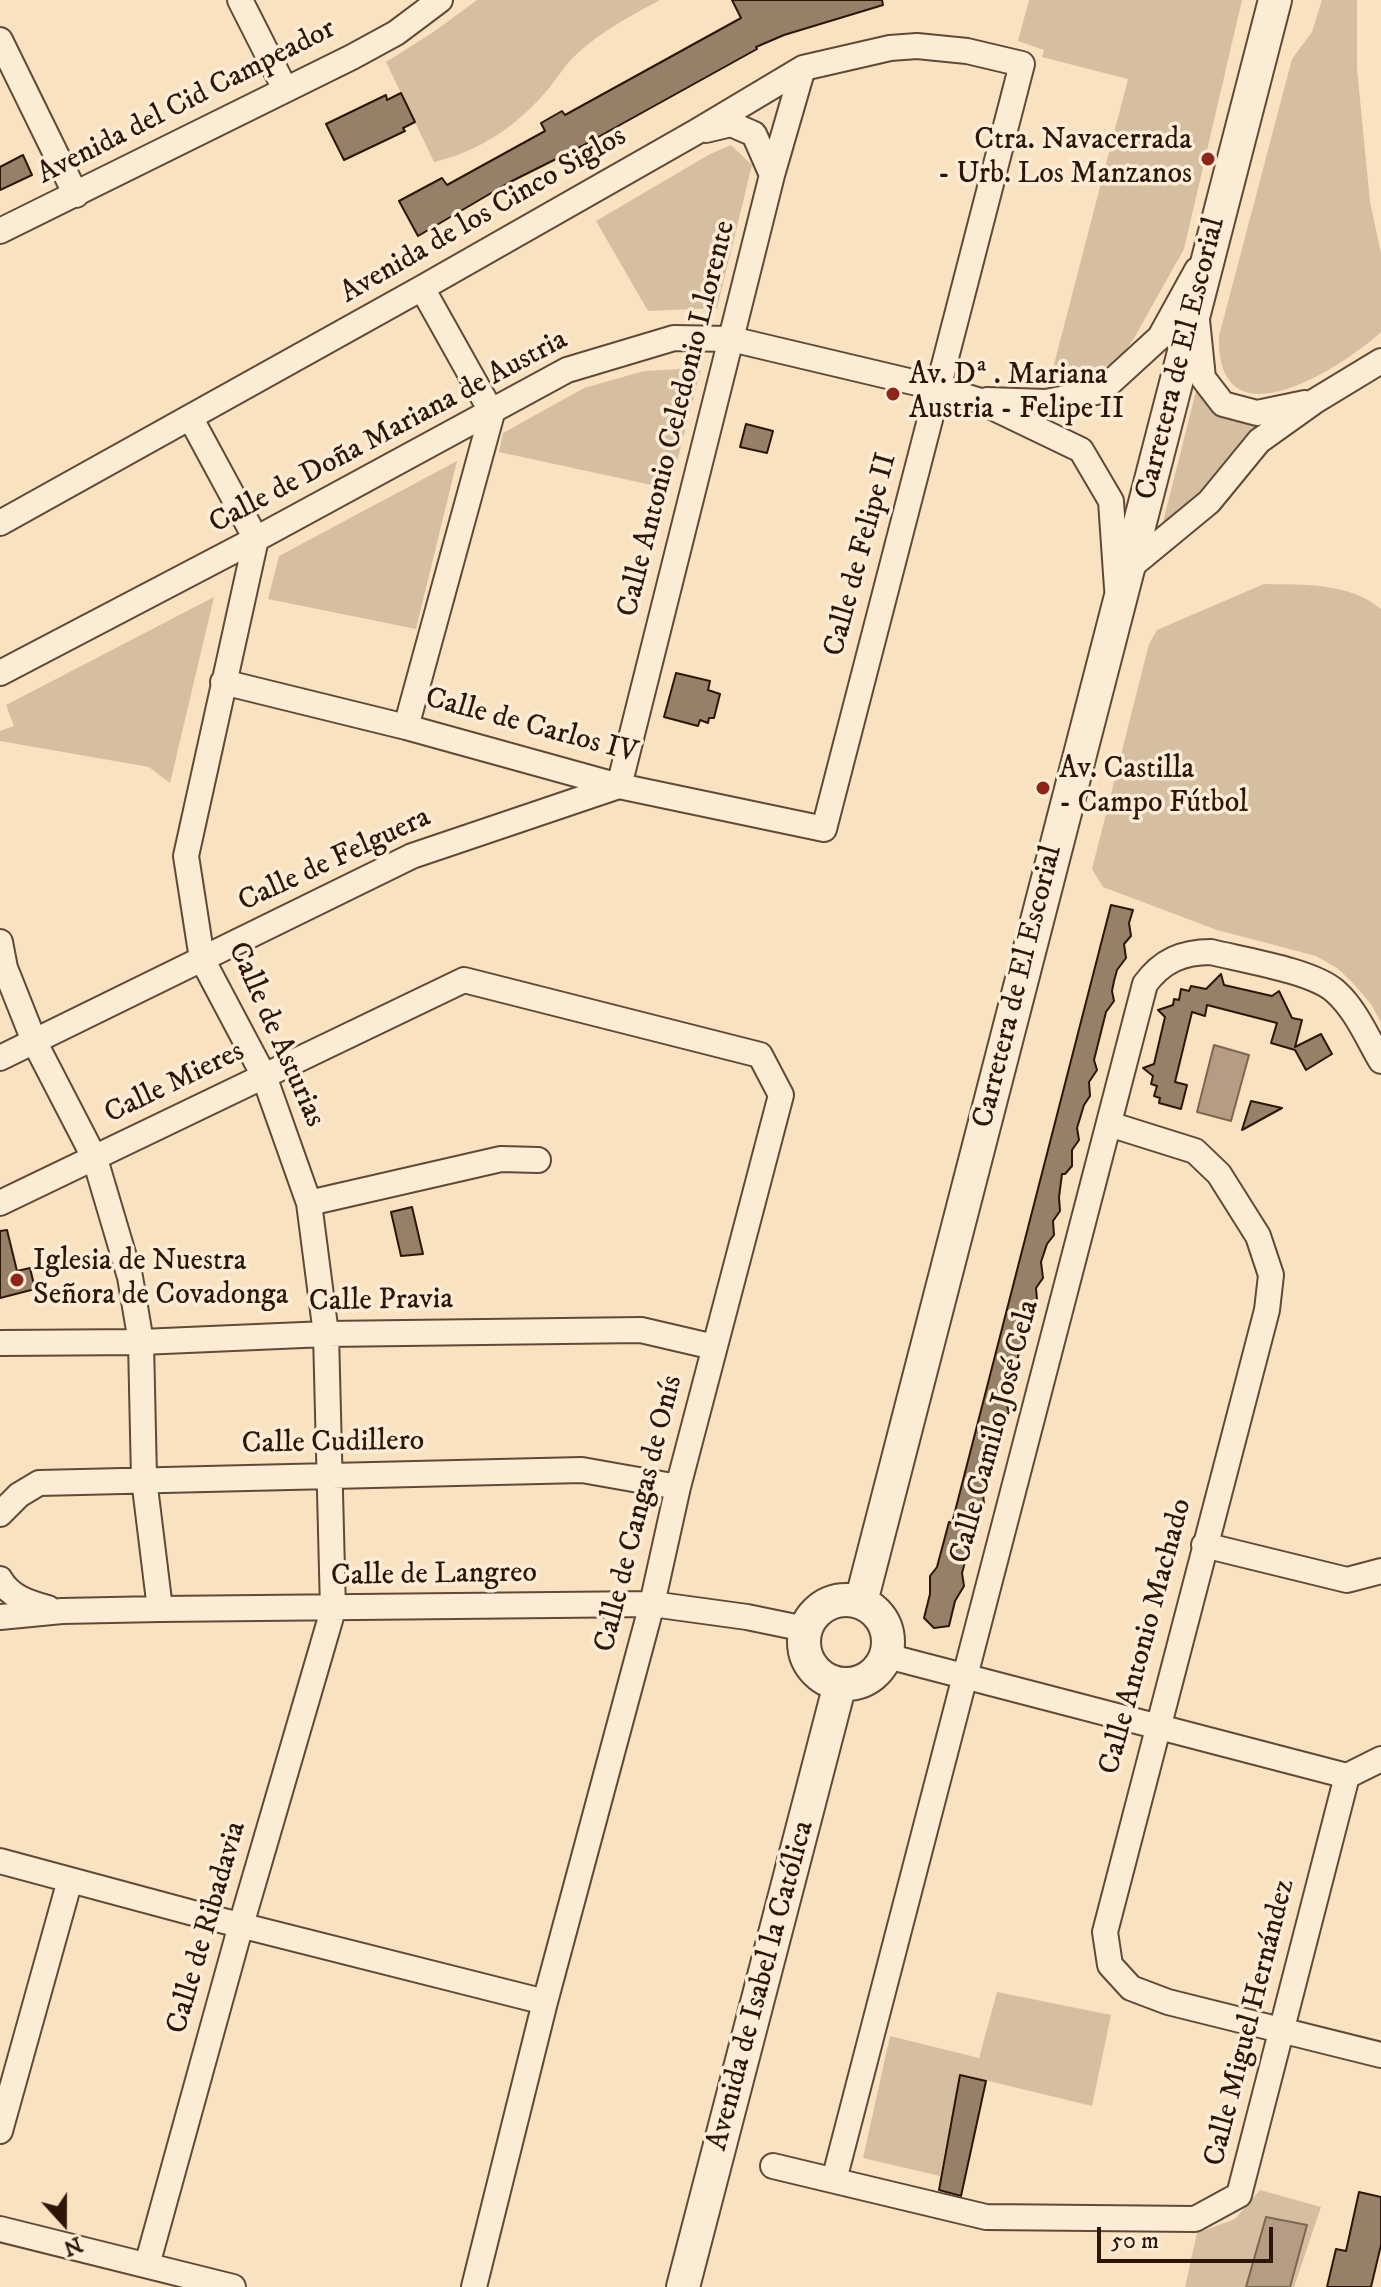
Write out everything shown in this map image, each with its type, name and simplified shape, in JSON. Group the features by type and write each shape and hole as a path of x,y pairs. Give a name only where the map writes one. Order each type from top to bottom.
{"street":[{"path":"240,0 285,89"},
{"name":"Avenida del Cid Campeador","path":"0,231 352,57 396,33 440,0"},
{"name":"Carretera de El Escorial","path":"861,1602 1275,0"},
{"path":"0,40 76,195"},
{"name":"Avenida de los Cinco Siglos","path":"0,523 422,288 803,68 890,48 917,46 967,51 1022,64"},
{"name":"Calle de Felipe II","path":"824,829 1022,64"},
{"name":"Calle Antonio Celedonio Llorente","path":"619,786 772,175 803,68"},
{"path":"696,132 731,124 754,134 772,175"},
{"path":"977,400 1046,402 1101,391 1160,337 1210,247"},
{"path":"406,727 492,413 422,288"},
{"path":"1196,313 1203,378 1223,404 1257,413 1315,401"},
{"name":"Calle de Doña Mariana de Austria","path":"0,673 492,413 567,370 674,338 731,339 938,388 977,400 1081,450 1111,501 1119,606"},
{"path":"1129,568 1209,502 1259,441 1315,401 1381,361"},
{"path":"190,417 256,539"},
{"name":"Calle de Asturias","path":"256,539 186,856 202,959 264,1076 309,1203 326,1334 333,1610"},
{"name":"Calle de Carlos IV","path":"223,682 406,727 619,786 824,829"},
{"name":"Calle de Felguera","path":"0,1058 412,856 619,786"},
{"path":"0,942 5,968 34,1041 95,1159 130,1277 141,1342 144,1479 160,1609"},
{"name":"Calle Camilo José Cela","path":"834,2180 1145,984 1165,963 1183,954 1211,952 1318,980 1337,993 1381,1061"},
{"name":"Calle Mieres","path":"0,1203 464,980"},
{"name":"Calle de Cangas de Onís","path":"464,980 760,1055 781,1095 474,2287"},
{"name":"Calle Antonio Machado","path":"1109,1124 1195,1151 1219,1174 1258,1236 1271,1275 1267,1310 1105,1932 1110,1965 1131,1988 1168,2002 1381,2055"},
{"path":"309,1203 501,1159 538,1160"},
{"name":"Calle Pravia","path":"0,1343 641,1330 714,1347"},
{"name":"Calle Cudillero","path":"0,1514 19,1495 39,1483 582,1470 678,1487"},
{"path":"1204,1545 1347,1580 1381,1571"},
{"path":"0,1579 5,1587 24,1600 62,1611"},
{"path":"844,1599 861,1602 873,1608 888,1630 887,1656 880,1669 869,1679 855,1684 826,1680 814,1671 806,1658 805,1629 814,1614 828,1604 844,1599"},
{"name":"Calle de Langreo","path":"62,1611 652,1604 747,1617 805,1629"},
{"name":"Calle de Ribadavia","path":"147,2265 241,1925 333,1610"},
{"path":"0,1623 12,1616 62,1611"},
{"path":"887,1656 1347,1776 1381,1759"},
{"name":"Avenida de Isabel la Católica","path":"683,2287 840,1684"},
{"name":"Calle Miguel Hernández","path":"773,2166 986,2217 1195,2219 1239,2195 1347,1776"},
{"path":"0,1861 545,2002"},
{"path":"0,2131 70,1880"},
{"path":"0,2229 233,2287"}],"shaded area":[{"path":"477,0 660,0 623,20 589,44 569,62 538,101 512,124 468,151 434,162 386,62"},
{"path":"1029,0 1242,0 1184,249 1120,358 1101,369 1075,377 1051,376 1128,79 1042,57 1044,50 1018,41"},
{"path":"1322,0 1357,0 1357,69 1370,202 1381,253 1381,332 1338,364 1310,379 1283,390 1258,394 1237,388 1223,370 1219,336 1292,59 1312,32"},
{"path":"731,145 752,165 717,308 648,311 596,221 710,154"},
{"path":"701,368 670,489 499,452 503,433 584,388 644,371"},
{"path":"1196,391 1261,423 1238,446 1205,493 1188,508 1163,522"},
{"path":"457,461 416,629 268,599 279,556"},
{"path":"1264,584 1340,589 1381,609 1381,1023 1371,1004 1352,982 1337,968 1316,956 1217,930 1103,887 1092,869 1149,644 1157,630"},
{"path":"214,597 170,783 149,767 0,741 0,731 14,726 6,705"},
{"path":"1214,1045 1249,1055 1231,1121 1197,1112"},
{"path":"997,1992 1111,2015 1092,2106 960,2074 940,2176 863,2158 890,2036 979,2058"},
{"path":"1260,2190 1321,2207 1294,2287 1185,2287 1197,2233 1235,2219"},
{"path":"1266,2217 1307,2225 1290,2287 1246,2287"}],"building":[{"path":"732,0 882,0 883,5 784,35 756,47 418,236 399,201 442,178 447,185 545,131 541,123 562,111 565,115 741,18"},
{"path":"401,93 415,122 403,128 405,131 344,160 326,124 386,95 387,100"},
{"path":"23,155 32,175 0,190 0,167"},
{"path":"746,424 773,431 767,453 740,447"},
{"path":"676,673 710,681 708,690 720,694 714,718 709,718 708,723 700,720 698,726 664,717"},
{"path":"1111,905 1133,910 1129,923 1131,936 1124,944 1126,958 1117,970 1114,981 1114,1001 1106,1012 1094,1060 1097,1070 1089,1082 1090,1096 1077,1128 1079,1140 1072,1150 1072,1166 1062,1174 1060,1211 1053,1221 1054,1235 1047,1244 1041,1262 1043,1278 1036,1288 1037,1300 1024,1332 1026,1342 1018,1356 1019,1371 1010,1379 1006,1402 1009,1412 1001,1424 994,1448 983,1493 984,1504 977,1518 962,1573 964,1586 955,1601 949,1626 934,1628 924,1618 930,1594 930,1576 937,1567 949,1522 952,1523"},
{"path":"1221,974 1224,985 1272,996 1279,991 1292,1018 1302,1020 1295,1047 1321,1034 1332,1054 1306,1070 1295,1050 1271,1043 1277,1023 1207,1005 1205,1016 1192,1012 1175,1082 1187,1085 1181,1109 1159,1103 1160,1098 1154,1096 1157,1086 1151,1084 1153,1076 1143,1068 1154,1064 1165,1017 1158,1010 1173,1005 1174,999 1179,1000 1181,989 1189,991 1191,986 1206,989"},
{"path":"1251,1101 1282,1108 1242,1130"},
{"path":"412,1207 423,1254 401,1256 391,1212"},
{"name":"Iglesia de Nuestra Señora de Covadonga","path":"7,1230 17,1271 30,1268 35,1289 0,1298 0,1231"},
{"path":"960,2075 986,2081 961,2196 939,2190"},
{"path":"1359,2192 1381,2197 1381,2245 1371,2287 1327,2287 1336,2249 1346,2251"}],"place":[{"name":"Ctra. Navacerrada - Urb. Los Manzanos","path":"1208,159"},
{"name":"Av. Dª . Mariana Austria - Felipe II","path":"893,394"},
{"name":"Av. Castilla - Campo Fútbol","path":"1043,788"},
{"name":"Iglesia de Nuestra Señora de Covadonga","path":"17,1280"}]}
